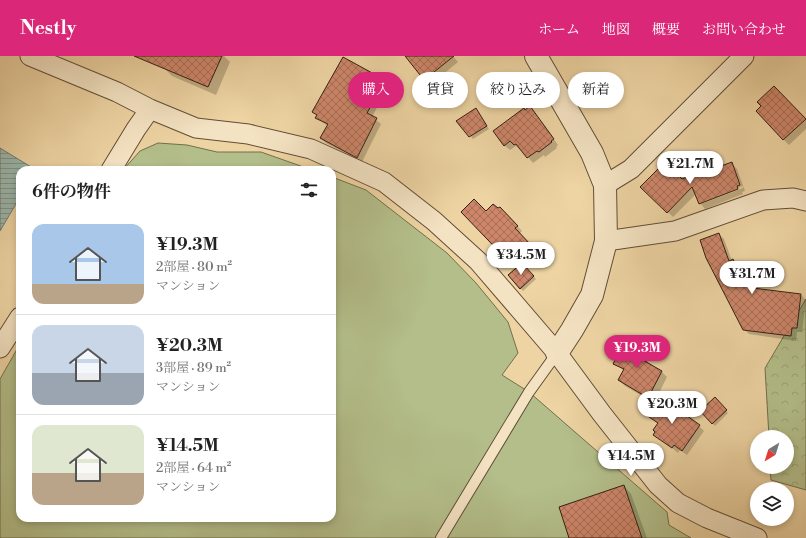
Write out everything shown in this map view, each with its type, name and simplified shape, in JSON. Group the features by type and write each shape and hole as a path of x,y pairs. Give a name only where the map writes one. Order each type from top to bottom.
{"street":[{"path":"30,56 117,92 150,109 196,128 248,134 311,149 384,182 434,221 478,261 557,352 602,414 658,485 684,506 707,518 757,538"},
{"path":"536,56 592,153 605,185 606,241 592,295 572,330 557,352"},
{"path":"605,185 630,170 744,56"},
{"path":"113,166 150,109"},
{"path":"606,241 675,231 763,200 793,198 806,201"},
{"path":"0,348 16,323"}],"lane":[{"path":"441,538 529,392 557,352"}],"green space":[{"path":"158,143 187,145 217,152 261,152 301,166 127,166 140,151"},
{"path":"336,179 366,190 447,253 476,283 508,322 518,353 502,375 529,392 667,512 669,525 691,538 0,538 0,379 16,351 16,522 336,522"},
{"path":"806,299 806,490 794,487 794,482 778,482 771,480 771,474 794,474 794,430 769,430 765,368"}],"water":[{"path":"0,148 29,166 16,166 16,204 0,231"}],"building":[{"path":"134,56 222,56 208,87"},
{"path":"405,56 454,56 434,72 418,72"},
{"path":"343,57 370,72 348,72 348,108 370,108 367,113 377,118 357,158 320,138 328,124 315,118 317,115 312,112"},
{"path":"774,86 806,119 783,140 756,111 761,106 757,102"},
{"path":"476,108 487,126 469,137 456,121"},
{"path":"524,108 525,110 531,108 554,139 539,152 537,151 527,158 516,144 514,145 510,141 504,146 493,131"},
{"path":"732,162 740,185 737,186 738,189 699,204 692,187 667,213 640,187 660,167 662,169 667,164 682,179 713,167 710,170"},
{"path":"474,199 486,211 493,204 498,208 500,207 518,226 515,228 532,246 512,265 461,212"},
{"path":"719,233 729,261 733,259 739,272 742,270 743,272 745,271 753,288 801,294 797,328 792,328 791,336 743,330 706,258 700,240"},
{"path":"522,263 534,276 520,289 508,275"},
{"path":"627,338 647,348 641,359 662,371 648,398 618,380 624,369 613,364"},
{"path":"660,397 700,425 682,451 674,445 672,448 653,435 655,432 653,430 658,423 646,415"},
{"path":"715,397 727,410 712,424 700,411"},
{"path":"624,485 642,538 569,538 559,507"}]}
